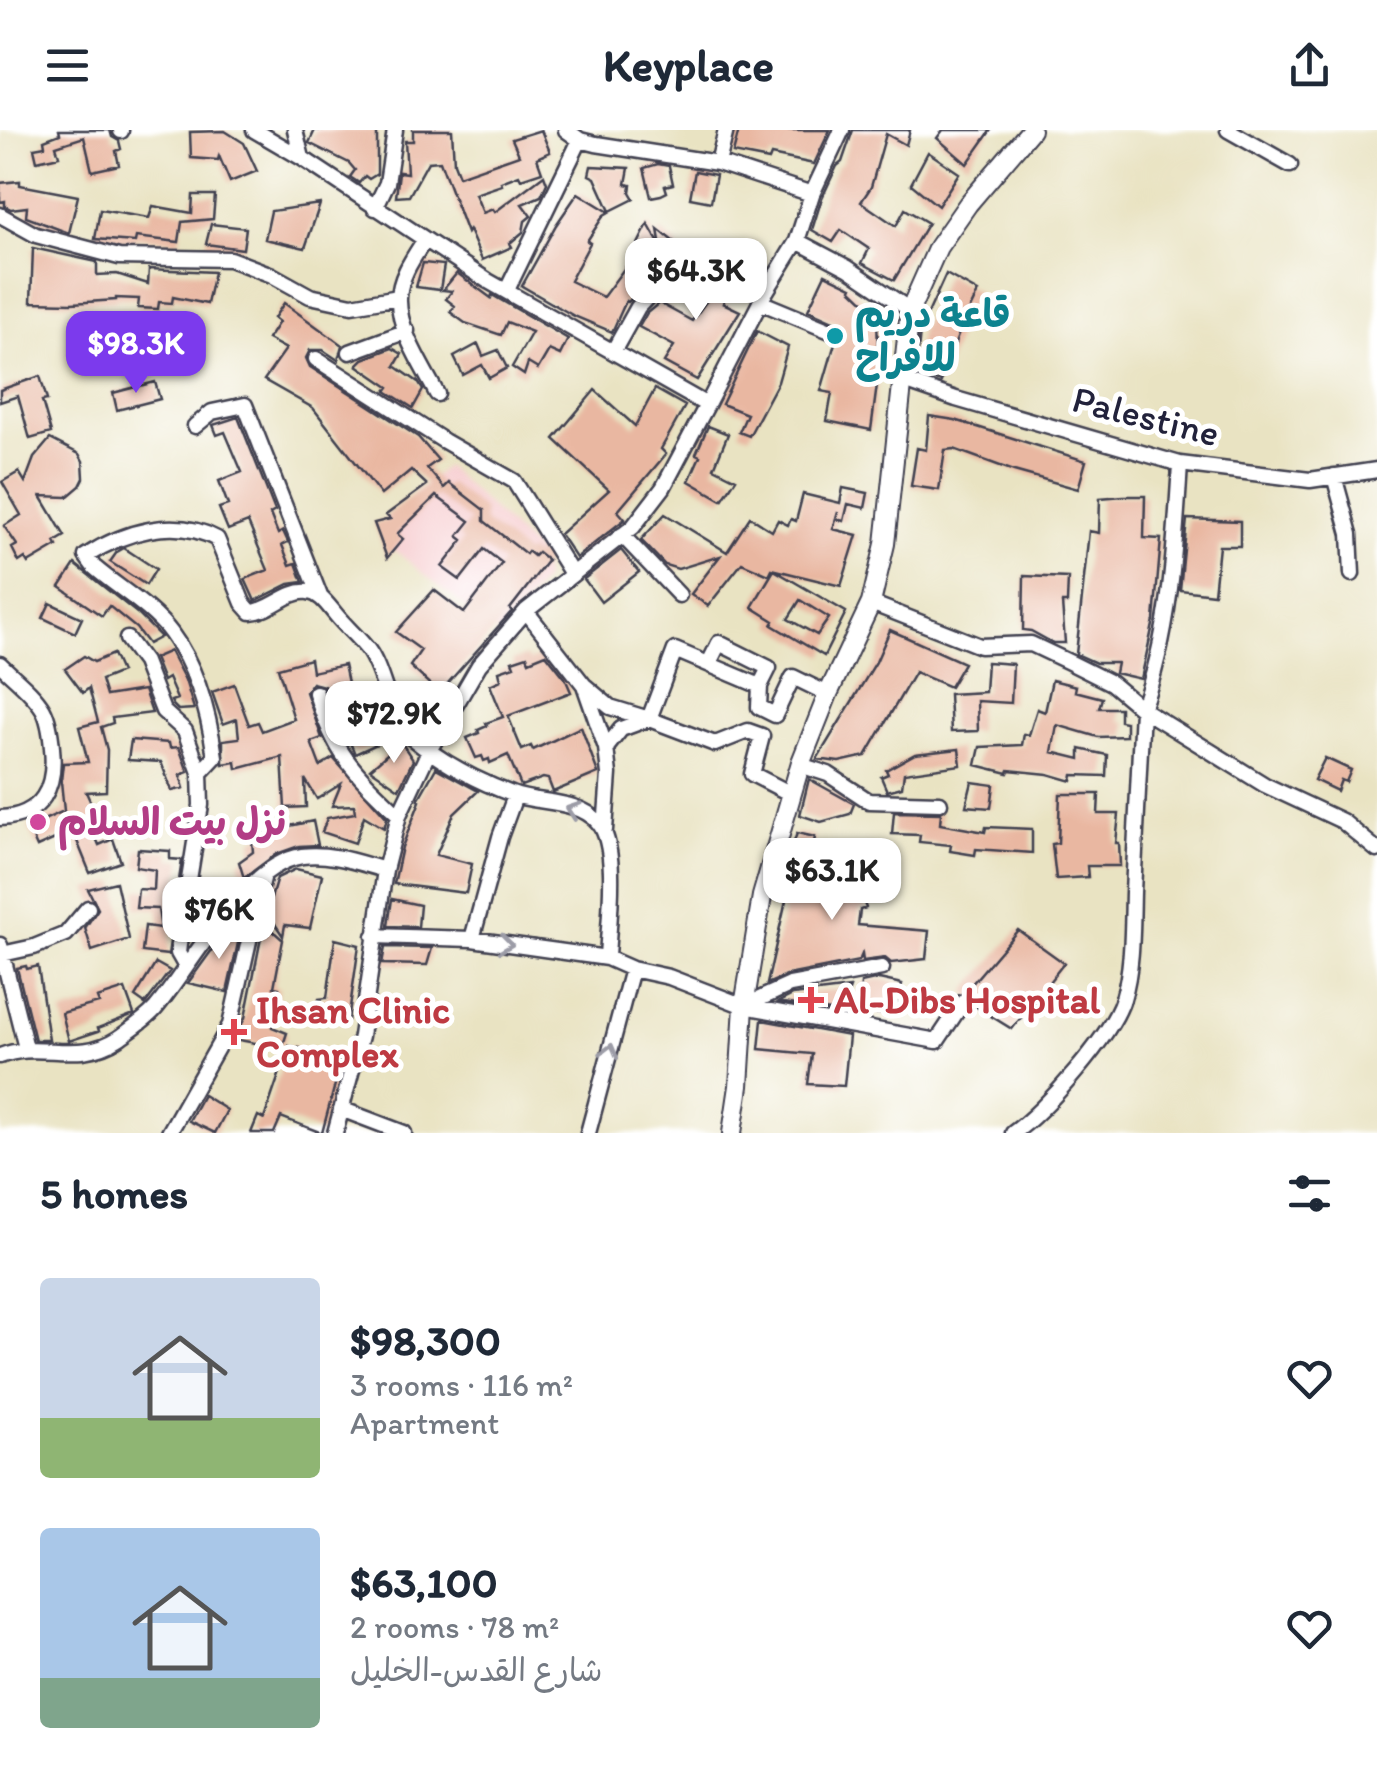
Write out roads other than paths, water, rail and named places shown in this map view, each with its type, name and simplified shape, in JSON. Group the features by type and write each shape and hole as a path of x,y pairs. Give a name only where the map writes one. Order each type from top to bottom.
{"main road":[{"path":"732,1133 744,1006 762,896 800,765 871,603 885,544 910,310 938,247 968,204 1031,130"}],"street":[{"path":"254,130 424,241 707,405"},
{"path":"295,130 302,158"},
{"path":"376,208 387,183 395,130"},
{"path":"566,130 580,140 718,163 812,194"},
{"path":"718,163 726,130"},
{"path":"334,1133 361,1036 385,870 399,814 430,749 479,665 526,612 633,527 664,488 760,302 797,241 812,194 842,130"},
{"path":"1228,130 1290,165"},
{"path":"507,290 580,140"},
{"path":"0,215 36,235 119,257 230,259 272,275 310,296 352,305 398,298"},
{"path":"424,241 406,269 398,298 407,331 437,394"},
{"path":"797,241 848,268 910,310"},
{"path":"614,350 638,307 689,254"},
{"path":"760,302 835,333"},
{"path":"350,352 407,331"},
{"path":"316,358 514,481 572,574"},
{"name":"Palestine","path":"904,381 1180,464 1310,480 1377,470"},
{"path":"196,426 212,412 245,404 320,596 368,651 409,737 449,763 515,796 598,820 610,854 607,958"},
{"path":"1021,1131 1078,1070 1122,1002 1131,958 1142,709 1154,677 1164,627 1180,464"},
{"path":"1334,476 1350,534 1352,574"},
{"path":"200,774 215,756 210,726 204,700 172,633 86,556 112,539 136,530 189,530 217,539 243,602 251,612 263,612 294,594 308,592 320,596"},
{"path":"622,536 680,595"},
{"path":"871,603 980,646 1031,644 1111,683 1142,709 1265,784 1342,822 1377,850"},
{"path":"526,612 584,685 610,708 715,744 748,731 762,736 752,774 791,794"},
{"path":"127,639 144,662 163,711 185,732 200,774 201,805 178,954 186,967"},
{"path":"709,663 719,643 769,668 760,686 759,707 775,715 793,677 828,694"},
{"path":"606,748 621,729 649,719 675,650 760,686"},
{"path":"0,664 44,711 54,759 46,797 30,810 1,820"},
{"path":"584,685 606,748 609,774 605,834"},
{"path":"316,693 328,732 348,765 399,814"},
{"path":"800,765 828,774 869,801 940,803"},
{"path":"472,939 515,796"},
{"path":"0,1056 26,1048 72,1054 114,1041 151,1014 234,904 264,874 299,856 331,856 385,870"},
{"path":"169,1133 230,1025 264,874"},
{"path":"26,1048 1,950 34,947 66,934 88,908"},
{"path":"374,936 472,939 607,958 744,1006 937,1041 963,1002"},
{"path":"744,1006 790,985 882,968"},
{"path":"588,1133 632,969"},
{"path":"341,1110 404,1133"}],"place":[{"name":"قاعة دريم للافراح","path":"835,336"},
{"name":"نزل بيت السلام","path":"38,822"},
{"name":"Al-Dibs Hospital","path":"811,1000"},
{"name":"Ihsan Clinic Complex","path":"234,1032"}]}
